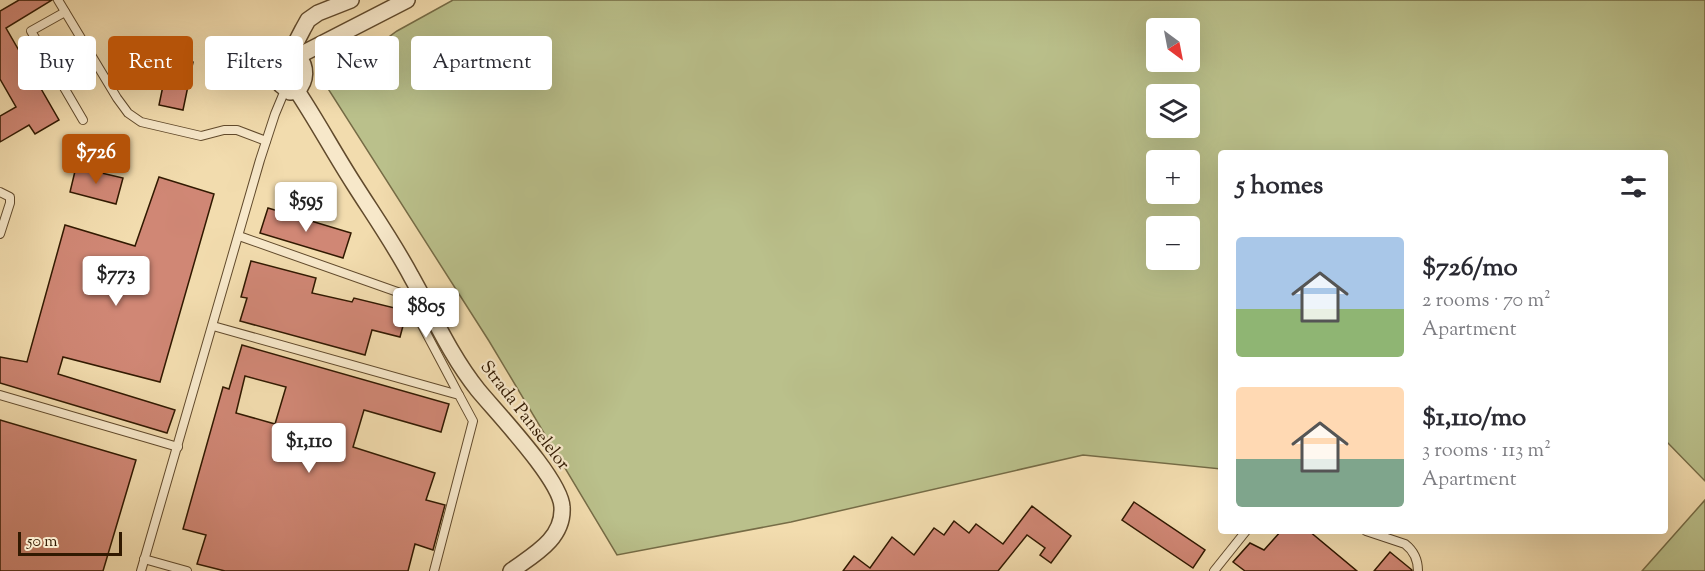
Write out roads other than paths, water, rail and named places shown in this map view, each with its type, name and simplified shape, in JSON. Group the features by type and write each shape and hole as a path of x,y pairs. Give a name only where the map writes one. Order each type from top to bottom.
{"street":[{"name":"Strada Panselelor","path":"302,36 309,20 351,0"},
{"path":"303,51 407,0"},
{"path":"303,64 305,75 303,81"},
{"name":"Strada Panselelor","path":"291,90 411,276 454,357 540,464 555,488 563,506 560,524 549,543 511,571"}],"lane":[{"path":"58,0 117,98 128,113 141,122 201,136 224,130 237,130 266,141"},
{"path":"65,12 30,31 83,120"},
{"path":"141,571 266,141 291,90"},
{"path":"0,192 10,198 10,203 0,234"},
{"path":"239,236 406,295 473,421 434,571"},
{"path":"213,326 459,395"},
{"path":"0,395 178,447"},
{"path":"1214,571 1244,534"},
{"path":"1375,534 1404,544 1409,548 1416,557 1418,571"},
{"path":"144,559 188,571"}]}
